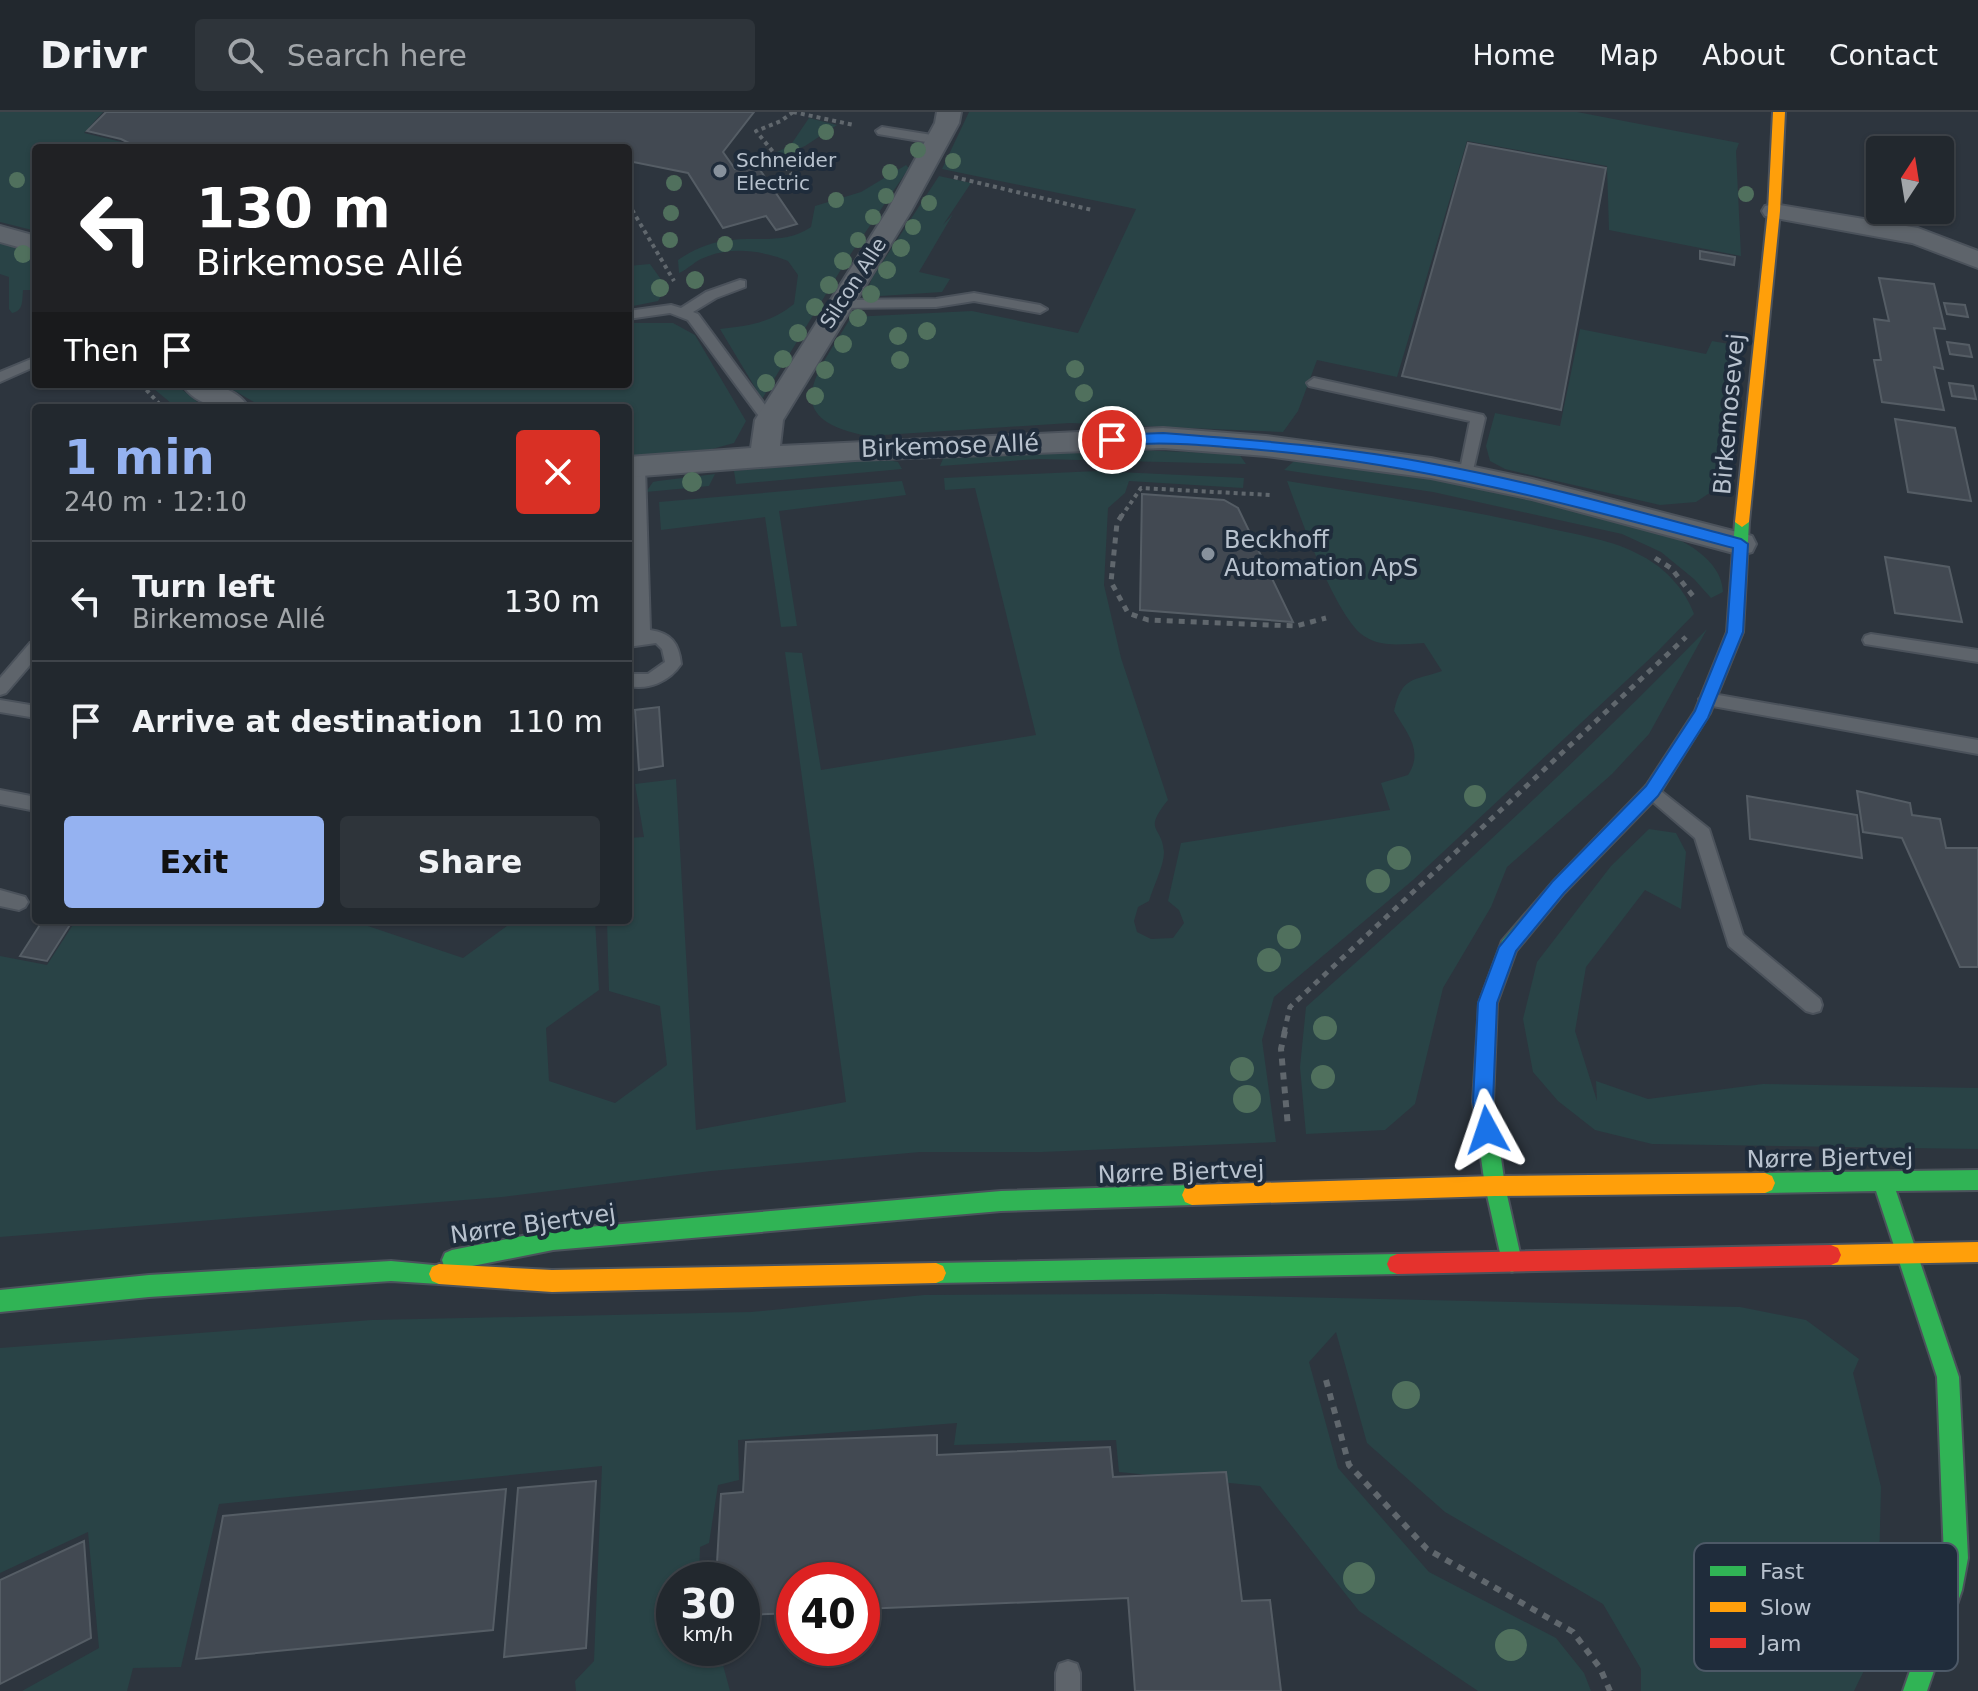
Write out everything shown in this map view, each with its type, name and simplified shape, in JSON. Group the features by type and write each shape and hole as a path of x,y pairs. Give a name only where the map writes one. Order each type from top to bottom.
{"main road":[{"name":"Birkemosevej","path":"1512,1262 1495,1186 1483,1102 1488,1003 1508,947 1558,888 1652,791 1702,713 1735,632 1736,584 1774,211 1779,112"},
{"name":"Nørre Bjertvej","path":"391,1271 553,1240 1001,1201 1495,1186 1978,1180"},
{"path":"1883,1182 1948,1377 1955,1543"},
{"name":"Nørre Bjertvej","path":"0,1301 149,1286 391,1271 552,1281 1978,1252"},
{"path":"1915,1691 1922,1671"}],"street":[{"name":"Silcon Alle","path":"764,455 769,420 899,211 938,140 949,112"},
{"path":"1774,211 1918,236 1978,260"},
{"path":"0,234 32,243"},
{"path":"202,388 228,404"},
{"name":"Birkemose Allé","path":"633,467 764,455 1163,438 1266,446 1466,475 1532,489 1741,544"}],"lane":[{"path":"882,131 938,140"},
{"path":"686,311 711,295 740,284"},
{"path":"839,304 936,303 974,297 1040,309"},
{"path":"632,314 671,309 686,311 769,420"},
{"path":"0,377 32,363"},
{"path":"1314,383 1478,418 1466,475"},
{"path":"632,681 641,683 661,677 673,664 673,649 666,641 655,636 635,638 633,467"},
{"path":"1871,640 1978,656"},
{"path":"0,689 32,652"},
{"path":"1707,699 1978,747"},
{"path":"0,706 32,711"},
{"path":"1652,791 1703,834 1735,940 1813,1005"},
{"path":"0,797 32,803"},
{"path":"0,898 19,902"}],"path":[{"path":"797,181 756,131 781,121 793,112 882,131"},
{"path":"922,170 1092,210"},
{"path":"632,210 686,311"},
{"path":"145,388 159,404"},
{"path":"1271,495 1141,488 1117,523 1111,582 1128,613 1148,620 1296,626 1326,618"},
{"path":"1650,555 1671,568 1709,615"},
{"path":"1288,1127 1281,1049 1290,1007 1709,615 1736,584"},
{"path":"1326,1380 1349,1465 1427,1549 1573,1632 1600,1668 1610,1691"}],"green space":[{"path":"0,112 103,112 84,133 130,144 32,144 32,230 0,222"},
{"path":"969,112 1577,112 1739,143 1736,151 1741,256 1609,230 1607,166 1467,141 1397,377 1317,360 1298,411 1283,432 1070,423 868,436 839,428 821,418 813,405 812,390 827,356 851,317 972,311 1078,333 1136,209 942,169"},
{"path":"809,118 837,125 805,146 783,155 777,152 790,146"},
{"path":"906,165 909,168 848,258 762,399 720,329 759,322 776,316 794,304 798,275 788,261 756,252 734,251 712,255 679,273 678,260 717,242 783,238 802,232 811,227 815,206 861,192"},
{"path":"939,176 971,183 943,225 953,214 919,272 950,279 942,292 865,297 872,278"},
{"path":"0,241 32,250 32,290 23,290 16,312 12,313 9,309 9,277 0,274"},
{"path":"650,264 660,278 664,291 658,301 632,306 632,266"},
{"path":"632,323 673,323 695,335 746,421 734,443 705,451 632,457 632,404 257,404 230,388 632,388"},
{"path":"1580,329 1706,354 1712,341 1729,344 1729,334 1741,340 1726,482 1696,502 1660,505 1505,469 1490,461 1486,446 1495,413 1560,426"},
{"path":"153,388 180,388 200,404 172,404"},
{"path":"1057,447 1239,454 1246,464 1038,459 940,466 945,454"},
{"path":"883,459 898,462 902,469 736,484 734,471"},
{"path":"1293,462 1395,470 1655,529 1677,538 1708,560 1721,580 1723,592 1711,598 1694,579 1661,552 1622,534 1433,492 1284,470"},
{"path":"1097,471 1244,478 1243,488 1129,481 1125,493 1108,508 1104,585 1121,658 1168,800 1155,823 1163,843 1162,864 1149,901 1138,907 1134,921 1137,932 1151,939 1173,938 1184,923 1179,910 1168,901 1181,843 1390,810 1381,783 1408,775 1414,758 1412,742 1394,711 1397,700 1410,682 1442,671 1424,643 1378,642 1364,636 1353,625 1330,587 1287,481 1482,514 1608,542 1631,550 1659,567 1680,588 1694,614 1413,880 1274,997 1262,1040 1276,1142 1042,1152 920,1152 711,1171 502,1197 0,1237 0,956 47,965 73,924 362,924 463,958 510,924 595,924 599,990 546,1028 549,1081 615,1103 667,1065 660,1006 609,991 607,924 632,924 632,838 644,837 635,784 676,779 696,1130 846,1102 785,652 802,653 821,770 1036,735 975,488 945,490 944,478"},
{"path":"715,474 709,486 646,492 653,482"},
{"path":"902,481 906,495 779,511 797,626 781,627 765,517 661,530 659,502"},
{"path":"1707,629 1649,734 1612,774 1507,867 1491,907 1443,988 1415,1104 1385,1130 1306,1134 1300,1067 1306,1007 1510,822"},
{"path":"1649,829 1676,833 1686,852 1681,909 1645,890 1586,967 1575,1031 1597,1101 1596,1081 1648,1099 1763,1084 1978,1088 1978,1149 1652,1144 1595,1130 1558,1101 1533,1072 1523,1019 1537,962 1611,866"},
{"path":"1164,1294 1740,1307 1806,1320 1859,1359 1853,1373 1881,1487 1880,1543 1694,1543 1694,1671 1864,1671 1854,1691 1641,1691 1641,1669 1603,1604 1445,1512 1367,1443 1336,1332 1309,1362 1338,1468 1429,1572 1556,1638 1584,1673 1591,1691 1478,1691 1359,1611 1260,1486 1119,1472 1116,1440 954,1445 957,1423 738,1440 739,1480 718,1485 709,1543 700,1547 700,1562 656,1562 656,1666 723,1666 730,1691 576,1691 575,1681 594,1661 602,1466 219,1504 181,1667 133,1668 127,1691 22,1691 99,1648 88,1532 0,1573 0,1348 372,1320 751,1312 924,1295"}],"building":[{"name":"Schneider Electric","path":"106,112 754,112 723,152 735,169 756,164 797,224 776,230 766,216 723,228 688,173 632,162 632,144 131,144 87,131"},
{"path":"1468,143 1606,168 1561,410 1402,376"},
{"path":"1700,251 1735,257 1734,265 1700,259"},
{"path":"1879,278 1934,284 1945,329 1934,328 1943,369 1934,367 1944,410 1882,402 1874,360 1881,360 1874,319 1889,321"},
{"path":"1944,303 1965,305 1968,317 1947,314"},
{"path":"1947,342 1969,345 1972,357 1950,354"},
{"path":"1949,383 1973,386 1976,399 1952,396"},
{"path":"1895,419 1955,428 1971,501 1908,492"},
{"path":"1142,494 1224,500 1238,508 1293,622 1140,610"},
{"path":"1885,557 1949,567 1962,622 1895,613"},
{"path":"659,707 663,766 639,770 635,710"},
{"path":"1857,791 1910,803 1912,815 1940,819 1946,848 1978,848 1978,967 1960,967 1902,838 1863,832"},
{"path":"1747,796 1857,815 1862,858 1750,839"},
{"path":"40,924 70,924 47,961 20,956"},
{"path":"937,1435 937,1455 1110,1447 1113,1477 1226,1472 1242,1601 1270,1600 1281,1691 1135,1691 1128,1598 880,1608 880,1562 776,1562 776,1614 760,1614 760,1562 717,1562 721,1494 743,1492 746,1442"},
{"path":"596,1481 586,1648 504,1657 518,1488"},
{"path":"506,1489 493,1630 196,1659 223,1516"},
{"path":"84,1541 91,1638 0,1684 0,1580"}],"traffic: fast":[{"path":"1512,1262 1495,1186 1483,1102 1488,1003 1508,947 1558,888 1652,791 1702,713 1735,632 1742,522"},
{"path":"1765,1183 1978,1180"},
{"path":"1883,1182 1948,1377 1955,1543"},
{"path":"452,1260 553,1240 1001,1201 1192,1195"},
{"path":"936,1273 1397,1264"},
{"path":"0,1301 149,1286 391,1271 439,1274"},
{"path":"1915,1691 1922,1671"}],"traffic: slow":[{"path":"1742,522 1774,211 1779,112"},
{"path":"1192,1195 1495,1186 1765,1183"},
{"path":"1831,1255 1978,1252"},
{"path":"439,1274 552,1281 936,1273"}],"traffic: jam":[{"path":"1397,1264 1831,1255"}],"place":[{"name":"Schneider Electric","path":"720,171"},
{"name":"Beckhoff Automation ApS","path":"1208,554"}],"route":[{"path":"1112,440 1163,438 1266,446 1431,468 1532,489 1741,544 1735,632 1702,713 1652,791 1558,888 1508,947 1488,1003 1483,1102 1487,1130"}]}
